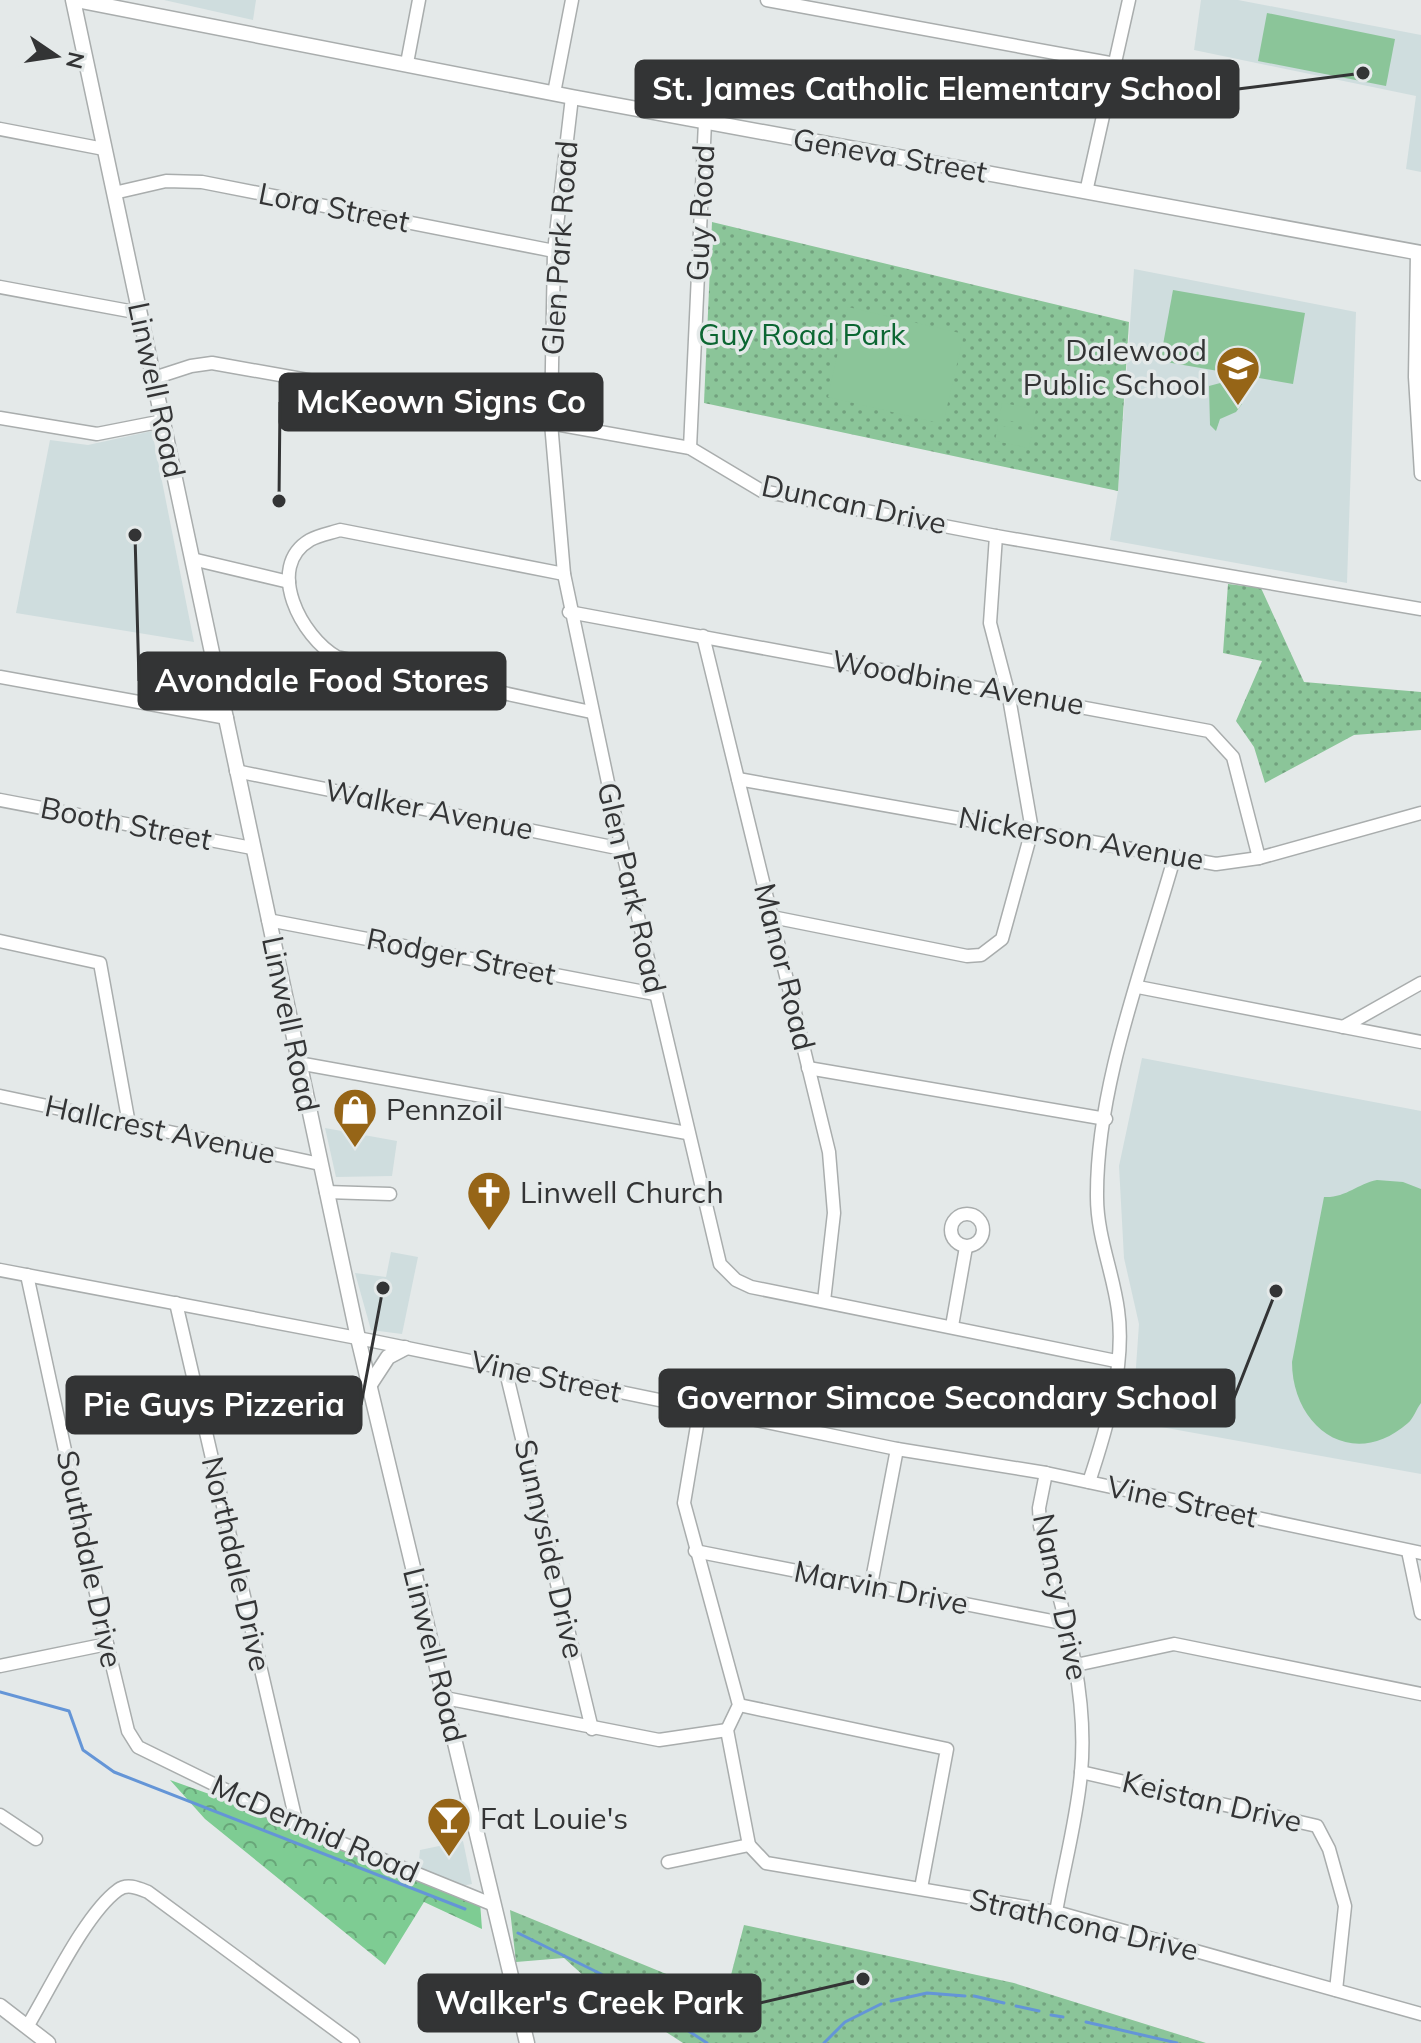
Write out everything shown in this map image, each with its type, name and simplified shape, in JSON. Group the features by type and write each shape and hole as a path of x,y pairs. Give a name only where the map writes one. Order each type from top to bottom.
{"main road":[{"name":"Geneva Street","path":"74,0 572,97 1419,253"},
{"name":"Linwell Road","path":"74,0 358,1338 527,2043"},
{"path":"369,1386 388,1357 405,1348"},
{"path":"0,2006 48,2043"}],"street":[{"path":"407,63 419,0"},
{"path":"554,93 572,0"},
{"path":"767,0 1115,64"},
{"path":"1086,192 1129,0"},
{"name":"Glen Park Road","path":"572,97 554,251 551,423 564,574 591,712 720,1264 736,1280 751,1287 1116,1361"},
{"name":"Guy Road","path":"690,448 705,122"},
{"path":"0,129 104,149"},
{"name":"Lora Street","path":"114,193 166,181 202,182 554,251"},
{"path":"1419,253 1415,377 1421,474"},
{"path":"0,287 140,313"},
{"name":"Duncan Drive","path":"154,378 212,363 690,448 762,491 996,536 1421,609"},
{"path":"0,418 97,434 163,421"},
{"path":"564,574 340,530 309,540 292,560 289,582 296,610 309,636 337,657 591,712"},
{"path":"772,917 967,956 981,955 1002,939 1032,830 1008,692 990,623 996,536"},
{"path":"192,559 289,582"},
{"name":"Woodbine Avenue","path":"569,612 1209,731 1233,757 1259,858"},
{"name":"Manor Road","path":"703,636 832,1177 832,1245 824,1301"},
{"path":"0,677 227,718"},
{"name":"Walker Avenue","path":"236,771 622,849"},
{"name":"Nickerson Avenue","path":"738,779 1216,864 1259,858 1421,813"},
{"name":"Booth Street","path":"0,800 252,848"},
{"path":"1089,1482 1108,1415 1116,1361 1118,1310 1097,1196 1106,1119 1138,987 1175,855"},
{"name":"Rodger Street","path":"268,920 655,994"},
{"path":"0,941 100,963 129,1124"},
{"path":"1343,1027 1421,983"},
{"path":"1138,987 1421,1042"},
{"path":"298,1063 687,1133"},
{"path":"808,1068 1106,1119"},
{"name":"Hallcrest Avenue","path":"0,1096 320,1164"},
{"path":"326,1192 390,1194"},
{"path":"952,1326 966,1247"},
{"name":"Vine Street","path":"0,1270 358,1338 897,1449 1046,1473 1414,1552"},
{"name":"Southdale Drive","path":"27,1275 107,1644 128,1731 138,1747"},
{"name":"Northdale Drive","path":"176,1303 297,1825"},
{"name":"Sunnyside Drive","path":"505,1368 592,1729"},
{"path":"668,1862 749,1845 727,1730 739,1705 684,1503 700,1408"},
{"path":"871,1585 897,1449"},
{"name":"Nancy Drive","path":"1046,1473 1039,1508 1040,1526 1076,1665 1081,1772 1056,1912"},
{"name":"Marvin Drive","path":"695,1551 1067,1624"},
{"path":"1414,1552 1421,1613"},
{"path":"0,1666 107,1644"},
{"path":"1076,1665 1174,1644 1421,1694"},
{"path":"445,1698 659,1740 727,1730"},
{"path":"739,1705 947,1749 921,1888"},
{"name":"McDermid Road","path":"138,1747 297,1825 494,1905"},
{"name":"Keistan Drive","path":"1081,1772 1317,1826 1322,1830 1345,1906 1336,1990"},
{"path":"2,1821 36,1839"},
{"name":"Strathcona Drive","path":"749,1845 766,1863 1056,1912 1421,2014"},
{"path":"27,2027 92,1919 118,1890 126,1886 148,1892 353,2043"}],"shaded area":[{"path":"164,0 256,0 253,20"},
{"path":"1201,0 1238,0 1421,35 1421,172 1406,169 1416,96 1194,50"},
{"name":"Dalewood Public School","path":"1134,269 1356,312 1347,583 1110,540 1118,491"},
{"path":"152,431 194,642 16,613 50,440 88,445"},
{"path":"1142,1058 1421,1111 1421,1474 1128,1421 1135,1381 1139,1324 1124,1258 1119,1166"},
{"path":"325,1128 397,1141 392,1176 336,1177"},
{"path":"391,1252 418,1257 402,1334 371,1330 355,1273 386,1277"},
{"path":"463,1841 472,1884 461,1886 418,1869 420,1850"}],"green space":[{"path":"1267,13 1395,39 1386,86 1258,61"},
{"name":"Guy Road Park","path":"712,222 1129,322 1118,491 704,403"},
{"path":"1173,290 1305,313 1293,384 1160,361"},
{"path":"848,307 964,334 943,424 828,397"},
{"path":"1224,382 1239,392 1242,404 1236,412 1220,419 1216,431 1210,425 1209,386"},
{"path":"1002,403 1036,409 1033,425 999,419"},
{"path":"998,425 1032,432 1029,448 995,441"},
{"path":"1228,584 1261,588 1304,682 1421,692 1421,730 1354,735 1265,783 1254,747 1236,721 1262,661 1223,653"},
{"path":"1377,1180 1403,1182 1421,1189 1421,1403 1410,1421 1387,1437 1366,1443 1347,1442 1329,1435 1314,1423 1302,1406 1292,1362 1324,1197 1339,1195"},
{"path":"170,1780 418,1869 480,1902 482,1929 424,1902 385,1965 205,1819"},
{"path":"510,1910 725,1998 744,1925 1014,1983 1206,2043 683,2043 595,1986 564,1958 516,1962"}],"waterway":[{"path":"0,1692 69,1711 83,1750 114,1772 465,1909"},
{"path":"518,1933 601,1974 707,2043"},
{"path":"891,2001 927,1993 965,1996"},
{"path":"974,1996 1004,2003"},
{"path":"824,2043 845,2022 881,2004"},
{"path":"1016,2006 1039,2011"},
{"path":"1051,2015 1063,2017"},
{"path":"1086,2022 1177,2043"}],"place":[{"name":"St. James Catholic Elementary School","path":"1363,73"},
{"name":"Dalewood Public School","path":"1238,407"},
{"name":"McKeown Signs Co","path":"279,501"},
{"name":"Avondale Food Stores","path":"135,535"},
{"name":"Pennzoil","path":"355,1149"},
{"name":"Linwell Church","path":"489,1232"},
{"name":"Pie Guys Pizzeria","path":"383,1288"},
{"name":"Governor Simcoe Secondary School","path":"1276,1291"},
{"name":"Fat Louie's","path":"449,1858"},
{"name":"Walker's Creek Park","path":"863,1979"}]}
